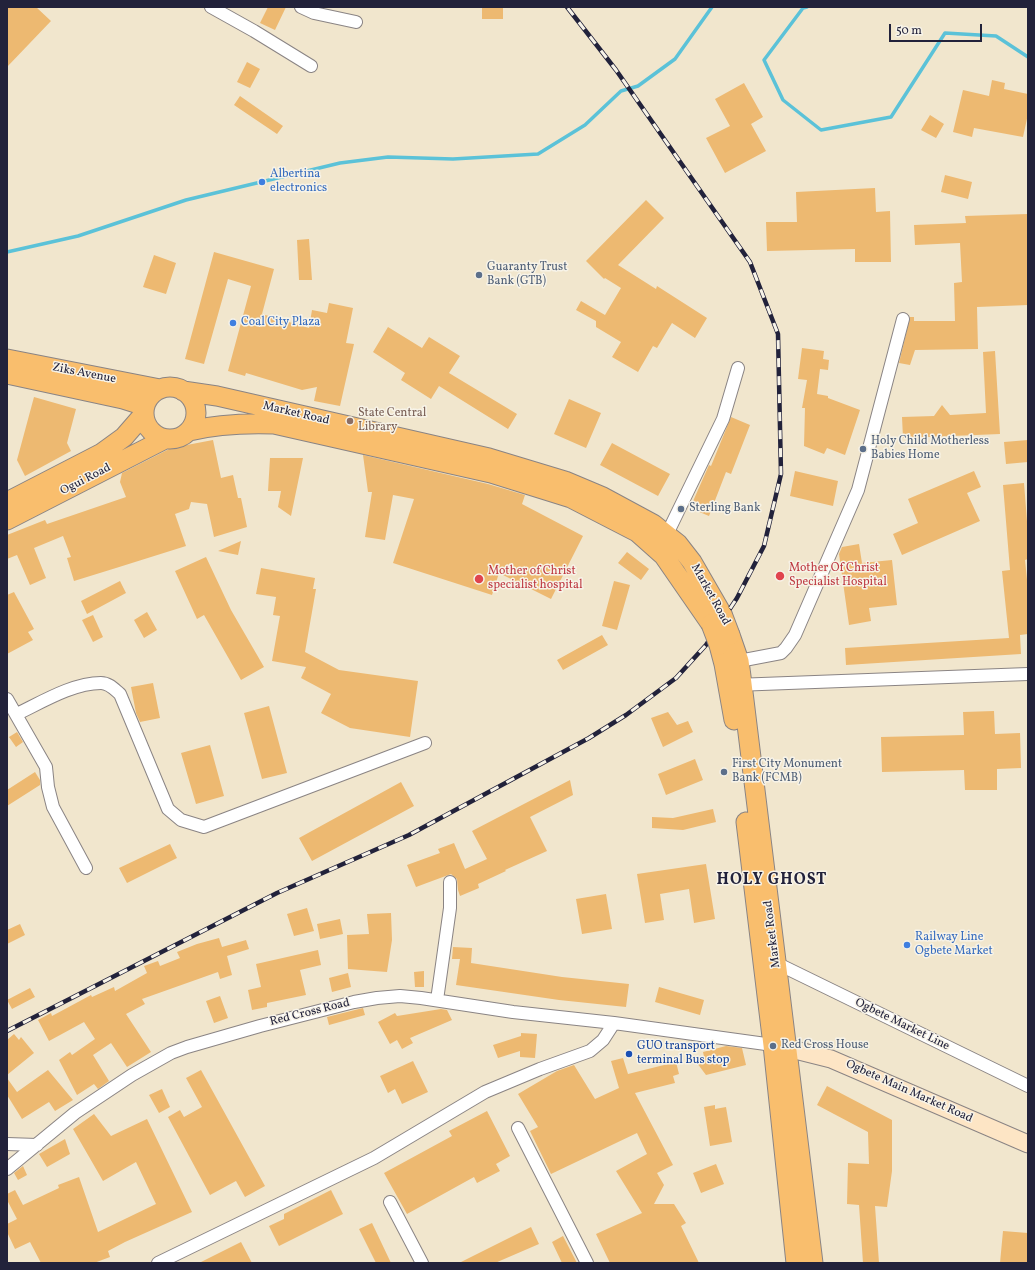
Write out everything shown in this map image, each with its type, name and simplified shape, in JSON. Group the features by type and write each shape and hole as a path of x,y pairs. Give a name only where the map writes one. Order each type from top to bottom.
{"main road":[{"name":"Ziks Avenue","path":"7,359 160,389"},
{"name":"Ziks Avenue","path":"7,374 123,399 144,410"},
{"path":"168,388 183,391 189,396 196,409 196,417 190,431 178,438 165,439 157,436 150,430 144,410 148,399 160,389 168,388"},
{"name":"Market Road","path":"183,391 217,396 489,458 565,481 603,497 667,534 678,544 692,562 717,618 725,640 735,685 776,963 780,1047 796,1263"},
{"name":"Ogui Road","path":"7,502 102,453 124,437 144,410"},
{"name":"Market Road","path":"190,431 216,425 243,423 274,424 491,473 571,498 637,532 664,556 717,618"},
{"name":"Ogui Road","path":"7,520 165,439"},
{"name":"Market Road","path":"725,640 739,661 735,685 780,1047 814,1263"}],"street":[{"path":"211,7 311,66"},
{"path":"301,7 314,13 356,22"},
{"path":"739,661 781,653 795,635 858,490 903,319"},
{"path":"667,534 723,420 738,368"},
{"path":"735,685 1028,674"},
{"path":"17,714 69,690 102,683 110,685 120,694 168,810 181,820 204,827 425,743"},
{"path":"7,699 17,714 46,767 48,787 54,807 86,868"},
{"path":"437,1000 450,908 450,882"},
{"name":"Ogbete Market Line","path":"776,963 1028,1086"},
{"name":"Red Cross Road","path":"7,1169 75,1113 132,1075 171,1053 187,1047 354,1002 388,996 437,1000 513,1012 614,1023 780,1047"},
{"path":"158,1263 374,1158 485,1092 540,1069 590,1051 603,1040 614,1023"},
{"name":"Ogbete Main Market Road","path":"780,1047 831,1059 1028,1144"},
{"path":"518,1128 587,1263"},
{"path":"7,1144 37,1144"},
{"path":"390,1202 422,1263"}],"building":[{"path":"7,7 36,7 51,21 7,67"},
{"path":"268,7 286,7 275,30 260,23"},
{"path":"482,7 503,7 503,19 482,19"},
{"path":"247,62 260,69 250,88 237,82"},
{"path":"992,80 1005,83 1004,89 1028,94 1028,114 1023,137 974,128 972,137 953,132 963,90 989,96"},
{"path":"744,83 763,117 751,124 766,151 725,173 706,138 730,126 715,99"},
{"path":"240,96 283,126 277,134 234,105"},
{"path":"930,115 944,124 936,138 921,130"},
{"path":"945,175 972,182 968,199 941,192"},
{"path":"875,188 876,212 890,211 891,262 855,262 855,249 767,251 766,222 797,222 796,192"},
{"path":"646,200 664,218 618,265 656,289 657,286 707,318 695,338 672,323 657,348 653,346 638,372 612,357 621,342 596,327 596,321 576,310 581,301 605,315 621,288 605,278 604,279 586,261"},
{"path":"1028,214 1028,305 977,307 978,349 915,350 910,365 899,363 910,317 914,317 914,321 955,321 954,283 962,282 960,243 915,245 914,225 966,223 965,216"},
{"path":"309,239 312,280 299,280 297,240"},
{"path":"214,252 274,269 262,314 309,328 312,310 327,313 329,303 353,308 346,343 354,344 340,406 314,401 317,387 302,390 246,373 245,376 228,371 251,286 228,279 204,364 185,359"},
{"path":"154,255 176,263 166,294 143,287"},
{"path":"388,327 422,348 429,337 460,356 449,373 517,414 508,429 439,386 431,399 401,380 405,373 373,352"},
{"path":"802,348 824,351 823,359 829,360 828,370 820,369 817,394 828,396 828,398 860,410 845,455 827,448 824,454 804,446 805,408 802,408 807,380 798,379"},
{"path":"995,351 1000,434 903,438 902,417 934,416 942,405 950,415 986,413 983,352"},
{"path":"34,397 76,409 67,443 71,451 25,476 17,460"},
{"path":"569,399 601,413 586,448 554,434"},
{"path":"731,417 750,425 731,474 726,472 709,516 690,508 709,465 711,466"},
{"path":"213,440 221,478 233,475 238,498 241,498 247,527 214,537 207,504 191,502 189,509 175,514 186,546 116,568 74,581 67,558 71,557 63,536 34,548 46,578 30,585 17,555 7,559 7,535 45,520 47,524 126,497 120,482 122,473 171,448"},
{"path":"1028,440 1028,462 1006,464 1004,442"},
{"path":"612,443 670,474 658,496 600,465"},
{"path":"363,455 488,484 525,495 522,504 583,536 551,599 499,573 492,595 393,563 414,499 393,495 385,540 365,537 372,492 368,492"},
{"path":"270,458 303,458 291,516 278,507 281,491 268,491"},
{"path":"795,471 838,481 833,506 790,496"},
{"path":"974,471 981,487 967,493 980,521 902,555 893,534 918,523 908,499"},
{"path":"1024,483 1028,534 1028,559 1025,560 1028,589 1028,634 1020,635 1021,654 846,665 845,648 1009,638 1002,571 1010,570 1003,485"},
{"path":"241,541 238,555 218,551"},
{"path":"859,544 862,563 892,560 897,605 869,608 871,621 849,625 839,554 842,547"},
{"path":"627,552 649,569 641,580 618,563"},
{"path":"206,557 231,610 264,667 241,680 204,615 197,619 175,571"},
{"path":"261,568 315,578 313,589 316,589 305,652 339,670 418,681 410,737 350,728 321,713 331,694 301,678 306,667 272,661 280,616 273,615 276,597 256,594"},
{"path":"120,581 126,593 87,614 81,601"},
{"path":"614,581 630,585 617,630 602,626"},
{"path":"14,592 34,629 28,632 33,640 7,654 7,595"},
{"path":"147,612 157,630 144,638 134,620"},
{"path":"93,615 103,637 93,642 82,620"},
{"path":"602,635 608,645 563,670 557,660"},
{"path":"153,683 160,718 140,722 136,713 131,687"},
{"path":"269,706 287,773 262,779 244,713"},
{"path":"994,711 995,734 1020,733 1021,768 997,769 997,790 965,790 964,770 882,772 881,737 964,735 963,712"},
{"path":"668,712 677,725 688,721 693,732 663,747 651,718"},
{"path":"17,732 23,742 16,747 9,737"},
{"path":"210,745 224,796 196,804 181,753"},
{"path":"695,759 703,780 666,795 658,774"},
{"path":"35,772 40,780 40,785 7,806 7,790"},
{"path":"570,780 573,795 530,817 547,851 505,870 506,871 478,884 479,888 460,896 457,879 451,874 416,887 407,865 440,853 438,849 454,843 465,869 487,859 472,831"},
{"path":"401,782 414,806 312,861 299,838"},
{"path":"713,809 716,822 683,830 652,828 652,817 673,818"},
{"path":"170,844 177,858 127,883 119,868"},
{"path":"706,864 715,919 694,923 689,889 660,894 664,920 645,923 637,874"},
{"path":"606,894 612,929 582,934 576,899"},
{"path":"307,908 314,931 294,936 287,914"},
{"path":"391,913 392,940 387,972 348,969 347,935 369,934 367,914"},
{"path":"340,919 343,934 320,939 317,924"},
{"path":"20,924 25,935 7,944 7,930"},
{"path":"219,938 222,947 246,940 249,949 227,956 232,975 220,979 218,972 142,999 145,1004 126,1014 151,1052 127,1067 111,1043 93,1055 109,1081 98,1089 94,1084 77,1095 59,1060 70,1052 72,1055 95,1039 84,1022 49,1041 38,1020 51,1013 52,1016 91,995 92,997 114,987 115,991 147,973 144,966 158,961 160,966 180,958 177,952 197,944"},
{"path":"453,947 472,948 471,963 562,977 629,984 626,1007 559,1000 456,985 460,959 452,959"},
{"path":"318,950 321,965 300,970 306,995 267,1003 267,1007 252,1010 248,990 261,987 256,964"},
{"path":"424,971 424,987 415,987 414,972"},
{"path":"348,973 351,987 332,992 329,978"},
{"path":"659,987 704,1000 700,1015 655,1002"},
{"path":"30,988 35,997 12,1009 7,1000"},
{"path":"220,996 228,1018 214,1023 206,1001"},
{"path":"363,1008 365,1015 329,1025 327,1017"},
{"path":"441,1009 447,1010 452,1020 410,1038 413,1043 402,1049 397,1040 390,1044 378,1022 395,1013 397,1016"},
{"path":"521,1033 537,1034 535,1058 520,1057 520,1051 498,1058 493,1045 521,1036"},
{"path":"14,1034 19,1040 21,1037 34,1053 7,1075 7,1040"},
{"path":"726,1046 742,1048 746,1065 706,1075 697,1063 705,1061 703,1052"},
{"path":"623,1058 628,1074 676,1062 679,1074 673,1076 675,1083 635,1093 673,1165 657,1173 664,1185 654,1204 674,1204 686,1223 681,1226 699,1263 610,1263 596,1234 642,1213 616,1171 647,1154 637,1133 551,1174 530,1131 538,1127 518,1094 557,1071 574,1065 595,1099 619,1088 611,1061"},
{"path":"413,1061 428,1092 402,1104 395,1089 388,1093 380,1076"},
{"path":"48,1070 73,1100 55,1111 49,1102 22,1119 7,1095 7,1078 17,1092"},
{"path":"201,1070 265,1186 245,1197 236,1181 210,1195 168,1117 180,1110 184,1117 202,1107 186,1078"},
{"path":"827,1086 892,1120 892,1171 887,1207 875,1206 879,1263 863,1263 859,1205 847,1204 848,1163 869,1164 868,1132 817,1105"},
{"path":"162,1089 170,1107 159,1113 149,1095"},
{"path":"715,1105 715,1109 726,1107 732,1142 710,1146 704,1107"},
{"path":"487,1111 510,1156 496,1164 500,1171 477,1183 474,1177 407,1214 384,1173 452,1136 449,1131"},
{"path":"94,1114 111,1136 147,1119 192,1212 125,1242 108,1251 110,1257 94,1263 41,1263 30,1242 15,1249 7,1232 7,1224 17,1219 7,1200 7,1194 15,1190 23,1205 59,1188 58,1185 79,1177 98,1232 156,1204 136,1162 103,1181 73,1129"},
{"path":"65,1139 70,1154 47,1167 39,1154"},
{"path":"716,1164 724,1184 701,1193 693,1173"},
{"path":"23,1166 27,1175 18,1180 14,1173"},
{"path":"331,1190 343,1214 279,1246 269,1226 284,1219 284,1214"},
{"path":"372,1223 391,1263 376,1263 359,1229"},
{"path":"531,1227 539,1244 495,1263 459,1263"},
{"path":"1003,1231 1028,1233 1028,1263 1000,1263"},
{"path":"563,1236 577,1263 562,1263 552,1242"},
{"path":"241,1242 252,1263 199,1263"}],"waterway":[{"path":"7,252 78,236 186,200 340,163 388,157 453,159 538,154 585,125 621,91 638,86 675,59 712,7"},
{"path":"807,7 803,8 764,60 783,100 821,130 891,117 945,33 996,36 1028,57"}],"railway":[{"path":"7,1031 277,893 409,835 589,738 626,715 676,678 706,645 737,598 764,546 781,474 778,334 750,262 616,70 567,7"}],"place":[{"name":"Albertina electronics","path":"262,182"},
{"name":"Guaranty Trust Bank (GTB)","path":"479,275"},
{"name":"Coal City Plaza","path":"233,323"},
{"name":"State Central Library","path":"350,421"},
{"name":"Holy Child Motherless Babies Home","path":"863,449"},
{"name":"Sterling Bank","path":"681,509"},
{"name":"Mother Of Christ Specialist Hospital","path":"780,576"},
{"name":"Mother of Christ specialist hospital","path":"479,579"},
{"name":"First City Monument Bank (FCMB)","path":"724,772"},
{"name":"Railway Line Ogbete Market","path":"907,945"},
{"name":"Red Cross House","path":"773,1046"},
{"name":"GUO transport terminal Bus stop","path":"629,1054"}],"district":[{"name":"HOLY GHOST","path":"772,881"}]}
